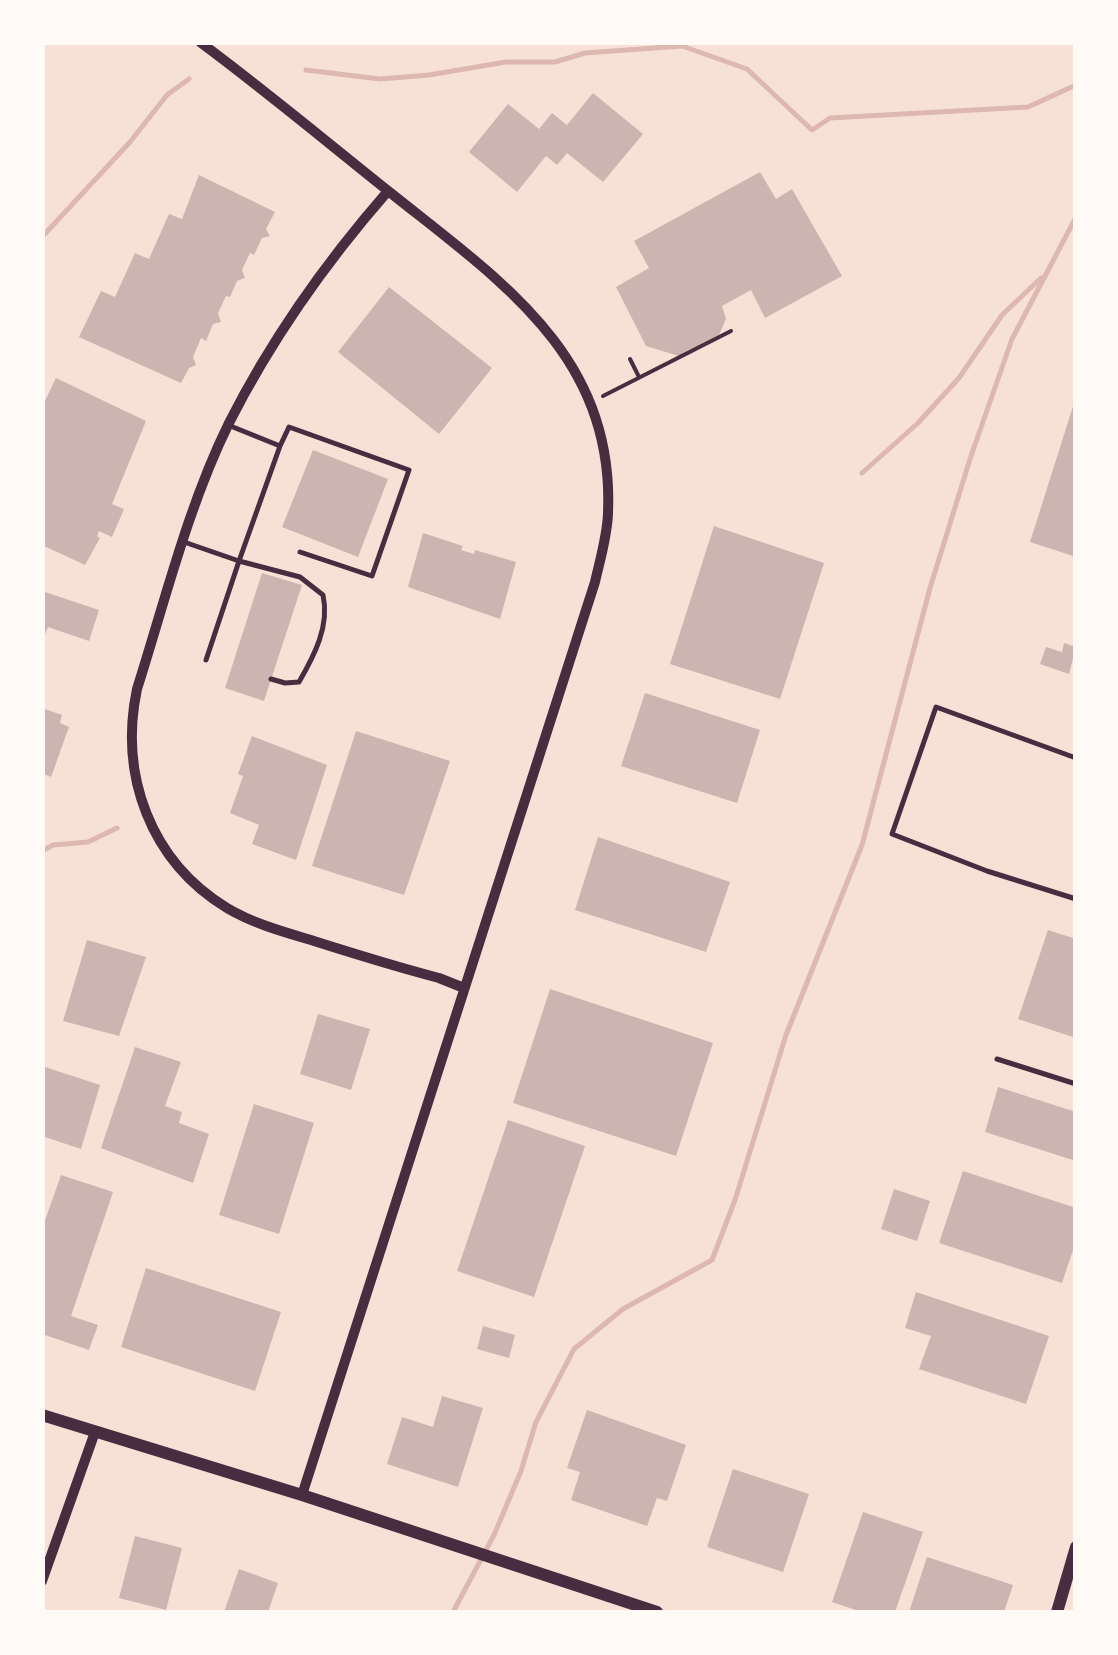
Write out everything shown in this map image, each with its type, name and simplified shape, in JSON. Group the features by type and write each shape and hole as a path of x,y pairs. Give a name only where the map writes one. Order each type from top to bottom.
{"street":[{"path":"200,42 528,306 574,369 590,402 604,454 607,483 608,515 601,556 302,1495"},
{"path":"388,191 300,301 228,425 184,542 137,689 130,747 135,778 152,829 184,874 225,907 247,919 464,988"},
{"path":"42,1415 302,1495 657,1612"},
{"path":"42,1582 95,1432"},
{"path":"1057,1612 1076,1547"}],"lane":[{"path":"228,425 280,446"},
{"path":"206,660 289,427 409,470 372,576 300,552"},
{"path":"184,542 300,578 324,595 323,627 299,682 271,678"},
{"path":"1076,758 936,707 892,834 987,871 1076,899"},
{"path":"997,1059 1076,1084"}],"path":[{"path":"590,402 731,331"},
{"path":"630,359 639,378"}],"building":[{"path":"593,93 643,134 603,182 567,153 557,165 546,156 517,192 469,152 508,104 539,129 552,113 567,125"},
{"path":"760,172 776,199 792,189 842,276 765,318 751,290 722,306 726,319 719,335 679,356 646,346 616,287 649,268 634,241"},
{"path":"199,175 275,212 266,229 270,236 262,238 254,255 250,253 242,270 245,278 237,281 230,297 226,296 218,313 221,322 213,324 206,341 201,338 193,357 196,365 189,368 181,383 79,337 101,291 115,297 135,253 149,259 169,214 182,219"},
{"path":"389,287 492,368 439,434 338,352"},
{"path":"56,378 146,421 112,504 124,509 112,537 99,531 100,538 85,565 42,545 42,407"},
{"path":"1076,400 1076,557 1030,542"},
{"path":"313,450 388,479 358,557 282,527"},
{"path":"714,526 824,563 780,699 670,664"},
{"path":"423,533 463,546 461,550 516,562 500,619 408,587"},
{"path":"262,573 302,585 264,701 225,688"},
{"path":"42,591 99,610 89,641 48,627 42,642"},
{"path":"1064,643 1076,647 1069,674 1040,664 1046,647 1062,652"},
{"path":"645,693 760,730 737,803 621,766"},
{"path":"42,708 62,715 60,723 69,727 51,777 42,773"},
{"path":"356,731 450,761 404,895 312,866"},
{"path":"252,736 327,765 296,860 252,844 259,825 230,813 243,776 238,774"},
{"path":"598,837 730,882 706,952 575,910"},
{"path":"1048,930 1076,939 1076,1038 1018,1019"},
{"path":"87,940 146,957 119,1036 63,1021"},
{"path":"550,989 713,1043 676,1156 513,1103"},
{"path":"318,1014 370,1029 351,1090 300,1074"},
{"path":"135,1047 181,1062 165,1106 182,1112 179,1123 209,1134 193,1183 101,1148"},
{"path":"42,1066 100,1085 81,1149 42,1136"},
{"path":"998,1087 1076,1112 1076,1161 985,1132"},
{"path":"254,1104 314,1123 279,1234 219,1215"},
{"path":"508,1120 585,1146 534,1297 457,1271"},
{"path":"963,1171 1076,1208 1076,1241 1062,1283 939,1243"},
{"path":"61,1175 113,1192 71,1316 98,1325 89,1350 42,1334 42,1229"},
{"path":"894,1189 930,1201 917,1241 881,1229"},
{"path":"146,1268 281,1312 255,1391 121,1347"},
{"path":"916,1292 1049,1336 1026,1404 919,1369 931,1336 905,1328"},
{"path":"483,1326 515,1335 509,1358 477,1349"},
{"path":"442,1396 483,1408 458,1487 387,1464 402,1417 433,1427"},
{"path":"587,1410 686,1445 667,1501 657,1498 647,1526 571,1500 580,1472 567,1468"},
{"path":"733,1469 809,1494 783,1572 707,1547"},
{"path":"863,1512 923,1532 895,1612 862,1612 832,1602"},
{"path":"135,1536 182,1548 166,1610 119,1598"},
{"path":"927,1557 1013,1585 1004,1612 909,1612"},
{"path":"239,1569 278,1583 268,1612 224,1612"}],"waterway":[{"path":"306,70 380,79 506,62 555,62 585,53 682,46 747,69 812,130 830,118 1028,107 1076,85"},
{"path":"42,237 130,142 167,95 189,79"},
{"path":"453,1612 494,1535 521,1471 536,1422 574,1349 623,1309 712,1260 735,1200 786,1035 862,845 930,588 971,456 1012,339 1076,217"},
{"path":"862,473 918,423 959,378 1002,315 1041,278"},
{"path":"42,851 53,845 88,842 117,828"}]}
